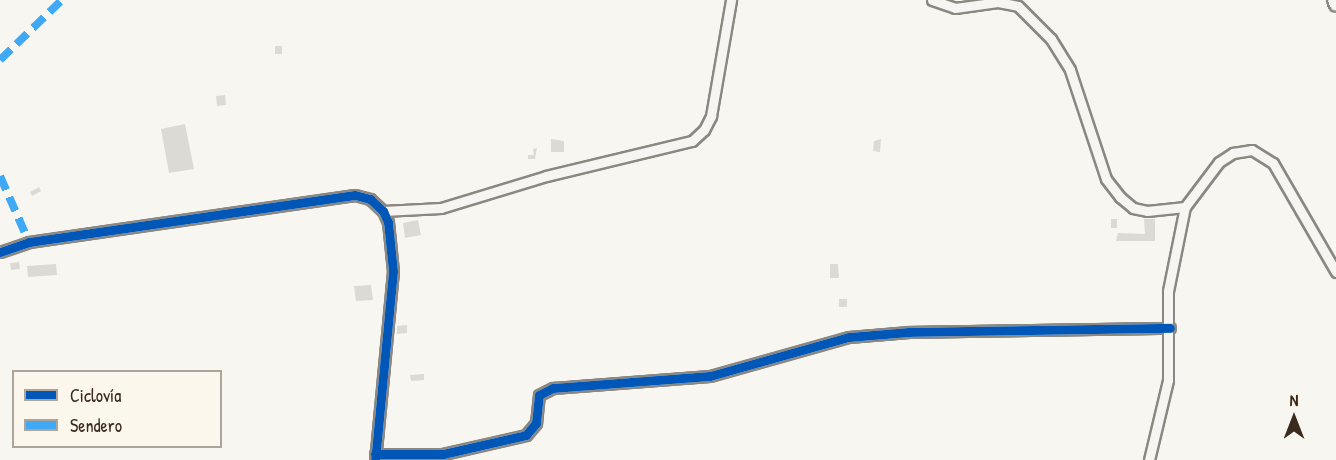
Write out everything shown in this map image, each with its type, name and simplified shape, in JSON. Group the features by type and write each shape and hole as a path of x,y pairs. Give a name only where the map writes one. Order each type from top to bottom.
{"street":[{"path":"0,252 29,242 355,195 369,199 384,211 441,207 546,176 692,141 704,130 711,116 731,0"},
{"path":"932,0 955,8 998,2 1018,6 1052,39 1070,70 1106,179 1119,196 1132,208 1147,211 1185,207"},
{"path":"1334,0 1336,5"},
{"path":"1149,460 1168,380 1170,328 1168,291 1185,207 1219,162 1233,153 1252,150 1273,163 1336,272"},
{"path":"384,211 393,271 375,457 443,454 526,435 536,423 539,395 553,388 710,376 849,337 909,332 1170,328"}],"building":[{"path":"275,46 282,46 282,54 275,54"},
{"path":"225,95 226,105 217,106 216,96"},
{"path":"185,124 194,169 169,173 161,129"},
{"path":"551,139 564,141 564,152 551,152"},
{"path":"881,139 880,152 873,151 874,141"},
{"path":"537,148 535,159 528,159 528,155 534,155 533,149"},
{"path":"39,187 41,191 32,196 30,192"},
{"path":"1111,219 1117,219 1117,228 1111,228"},
{"path":"1144,219 1155,219 1155,241 1116,241 1118,233 1145,234"},
{"path":"418,220 421,235 405,238 403,223"},
{"path":"19,262 20,269 11,270 10,263"},
{"path":"56,264 57,275 28,277 27,266"},
{"path":"830,264 838,264 839,278 830,278"},
{"path":"371,285 373,300 356,301 354,286"},
{"path":"839,299 847,299 847,307 839,307"},
{"path":"407,325 407,333 397,334 397,326"},
{"path":"424,374 424,380 411,381 410,375"}],"marked path":[{"path":"0,60 62,0"},
{"path":"0,176 29,242"}],"cycle path":[{"path":"0,252 29,242 355,195 370,199 383,211 388,222 393,271 375,460"},
{"path":"375,454 443,454 526,435 536,423 539,395 553,388 710,376 849,337 909,332 1170,328"}]}
